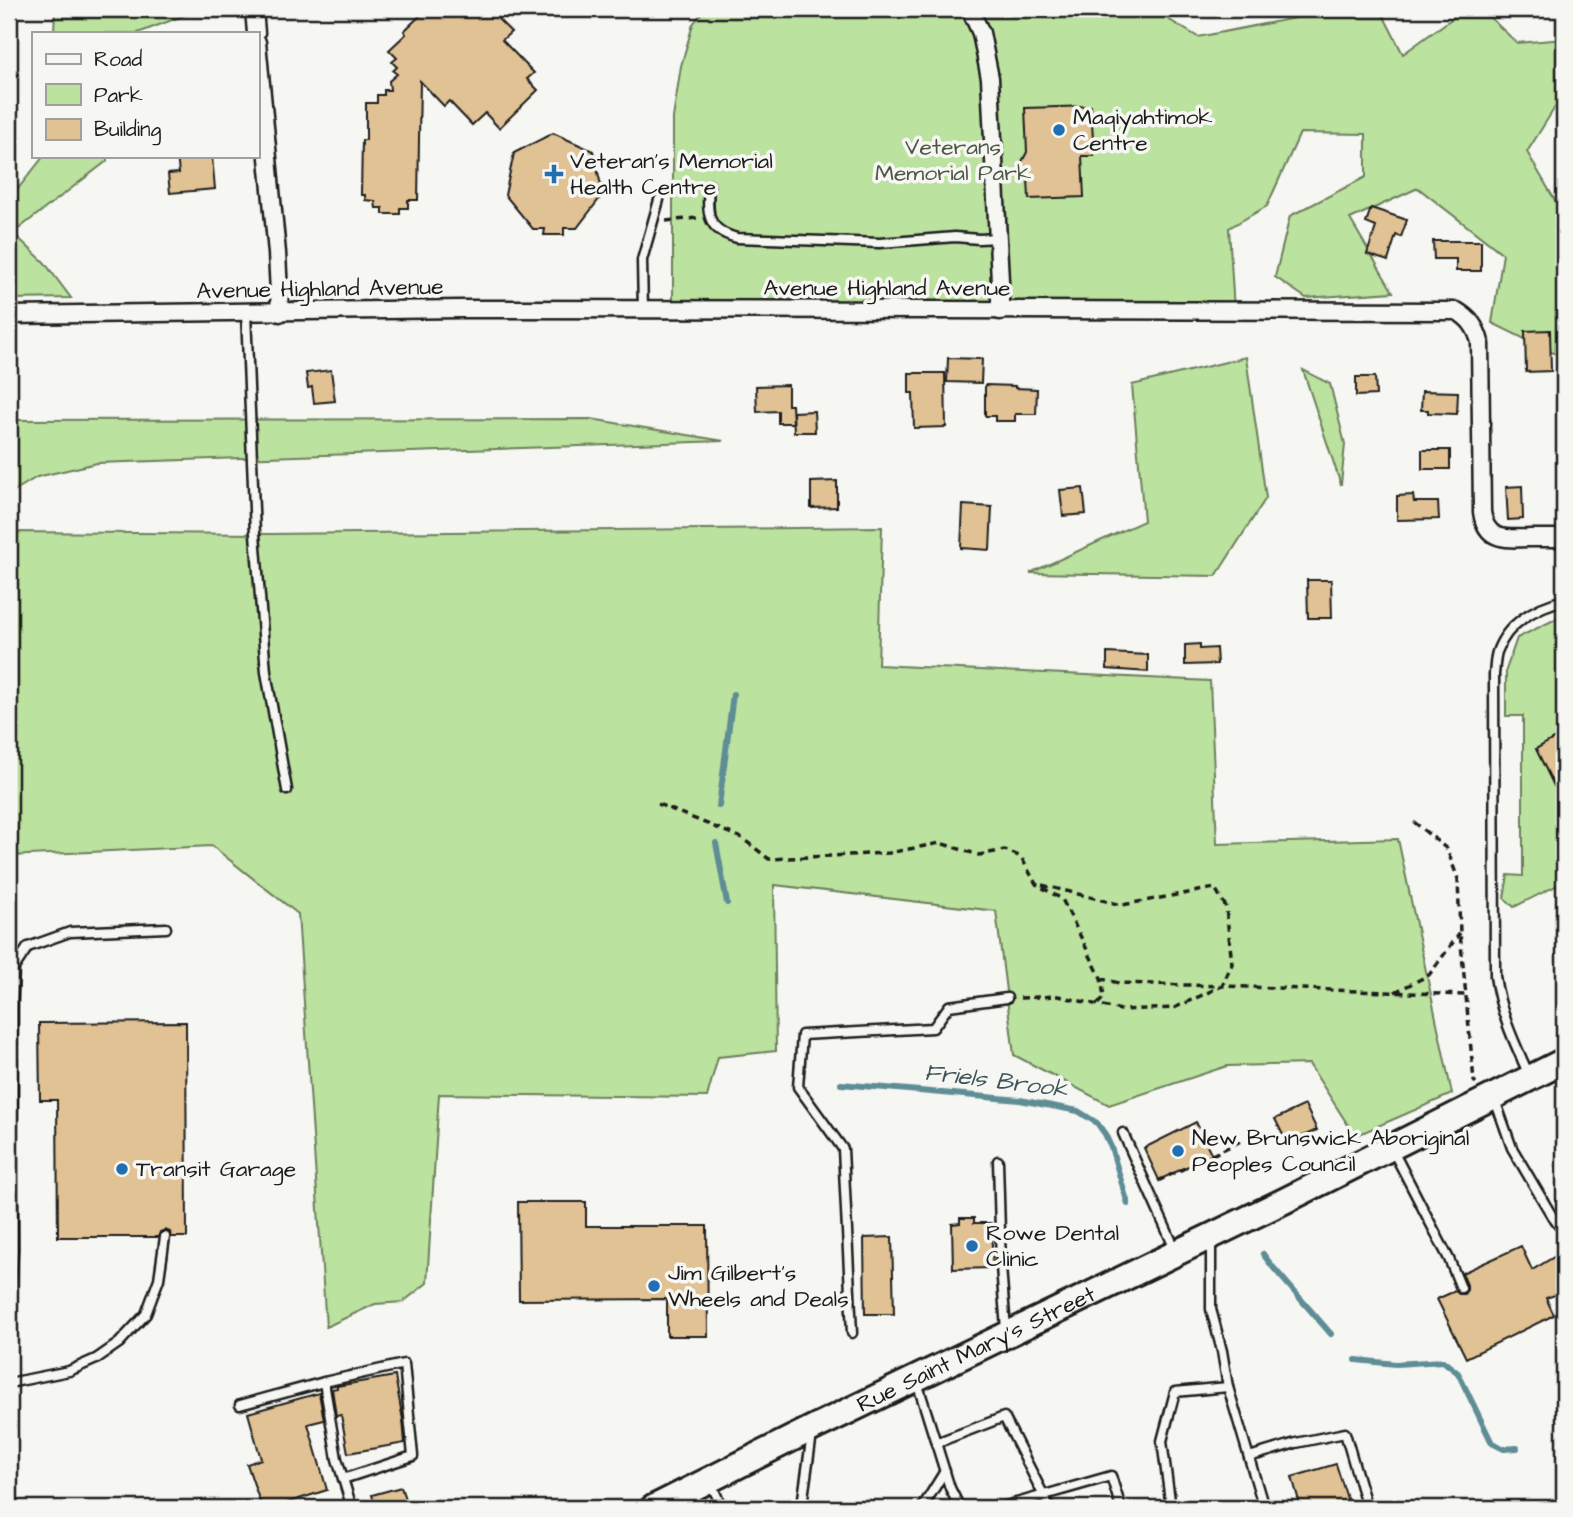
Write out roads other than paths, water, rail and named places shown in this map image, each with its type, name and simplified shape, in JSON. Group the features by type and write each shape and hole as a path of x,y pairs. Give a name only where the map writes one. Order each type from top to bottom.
{"main road":[{"name":"Rue Saint Mary's Street","path":"653,1508 1530,1078 1561,1070"}],"street":[{"path":"254,9 257,32"},
{"path":"970,9 981,33 990,78 1000,311"},
{"path":"259,63 280,313"},
{"name":"Avenue Highland Avenue","path":"9,315 462,309 1457,312 1467,317 1476,328 1480,342 1483,522 1489,531 1508,539 1564,538"}],"lane":[{"path":"709,186 707,212 713,226 725,235 737,238 880,243 955,237 998,239"},
{"path":"643,311 642,260 659,200"},
{"path":"246,313 254,534 265,659 287,790"},
{"path":"1530,1078 1506,1024 1495,976 1494,674 1496,653 1506,634 1534,611 1564,600"},
{"path":"9,1318 13,1249 11,1133 14,968 28,947 70,932 166,928"},
{"path":"852,1333 844,1149 798,1087 802,1034 933,1028 949,1006 1007,998"},
{"path":"1494,1097 1512,1147 1564,1233"},
{"path":"1123,1133 1176,1252"},
{"path":"1390,1147 1449,1259 1461,1288"},
{"path":"998,1161 1001,1267 1007,1336"},
{"path":"1211,1236 1211,1309 1228,1387 1264,1508"},
{"path":"9,1383 69,1371 96,1359 119,1343 146,1314 159,1279 165,1237"},
{"path":"240,1405 404,1364 413,1456 343,1479"},
{"path":"916,1379 950,1488 960,1508"},
{"path":"324,1382 337,1458 352,1508"},
{"path":"1171,1508 1162,1441 1175,1392 1228,1387"},
{"path":"936,1443 1004,1418 1050,1508"},
{"path":"796,1508 802,1505 813,1428"},
{"path":"1249,1457 1296,1443 1345,1433 1367,1508"},
{"path":"922,1508 945,1471"},
{"path":"999,1508 1111,1476 1121,1508"},
{"path":"710,1480 722,1508"}],"waterway":[{"name":"Friels Brook","path":"719,806 733,694"},
{"name":"Friels Brook","path":"716,843 727,903"},
{"name":"Friels Brook","path":"841,1084 1020,1100 1078,1111 1097,1123 1105,1134 1128,1204"},
{"name":"Friels Brook","path":"1263,1254 1331,1334"},
{"name":"Friels Brook","path":"1356,1360 1396,1364 1443,1361 1458,1373 1492,1443 1504,1449 1517,1448"}],"place":[{"name":"Maqiyahtimok Centre","path":"1059,130"},
{"name":"Veteran's Memorial Health Centre","path":"554,174"},
{"name":"New Brunswick Aboriginal Peoples Council","path":"1178,1151"},
{"name":"Transit Garage","path":"122,1169"},
{"name":"Rowe Dental Clinic","path":"972,1246"},
{"name":"Jim Gilbert's Wheels and Deals","path":"654,1286"}],"park label":[{"name":"Veterans Memorial Park","path":"953,160"}]}
